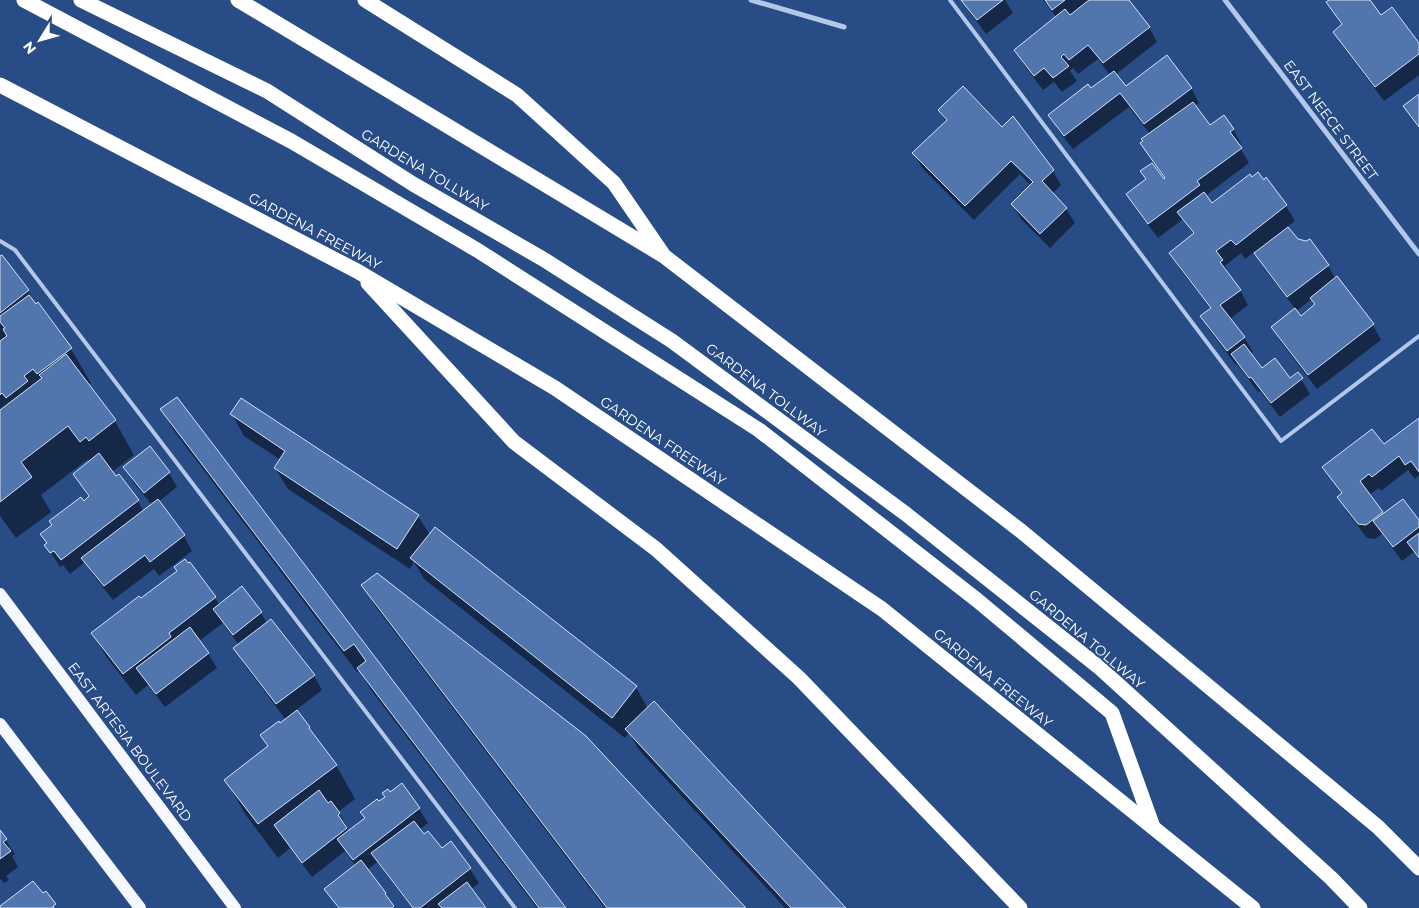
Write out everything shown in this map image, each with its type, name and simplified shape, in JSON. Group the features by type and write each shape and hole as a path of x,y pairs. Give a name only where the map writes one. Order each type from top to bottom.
{"highway":[{"path":"24,0 290,141 477,250 759,430 977,600 1112,713 1154,828"},
{"name":"GARDENA TOLLWAY","path":"81,0 267,91 413,184 543,259 672,341 906,514 1100,668 1331,878 1360,908"},
{"path":"238,0 664,256 1021,531 1378,827 1419,868"},
{"path":"365,0 517,95 614,183 664,256"},
{"name":"GARDENA FREEWAY","path":"0,85 357,271 555,388 882,609 1253,908"},
{"path":"357,271 514,442 656,550 798,678 1020,908"}],"main road":[{"name":"EAST ARTESIA BOULEVARD","path":"0,594 235,908"},
{"path":"0,724 140,908"}],"street":[{"path":"751,0 844,27"},
{"name":"EAST NEECE STREET","path":"1225,0 1419,254"}],"lane":[{"path":"950,0 1281,441 1419,336"},
{"path":"0,241 15,250 515,908"}],"building":[{"path":"961,0 1003,0 977,20"},
{"path":"1045,0 1065,0 1052,10"},
{"path":"1089,0 1129,0 1150,27 1103,63 1088,45 1069,60 1064,54 1061,57 1069,66 1053,78 1044,68 1034,76 1014,50 1065,9 1070,15"},
{"path":"1329,0 1370,0 1381,15 1392,7 1419,43 1419,54 1375,87 1333,32 1342,24 1326,2"},
{"path":"1167,55 1192,88 1144,124 1120,93 1064,136 1048,115 1088,84 1091,88 1114,71 1126,86"},
{"path":"963,86 1002,127 1013,116 1054,170 1042,181 1067,208 1040,234 1011,204 1033,182 1011,161 965,206 912,153 947,120 938,110"},
{"path":"1419,94 1419,127 1403,106"},
{"path":"1193,102 1210,125 1224,115 1234,129 1230,132 1242,148 1197,181 1200,185 1148,224 1126,194 1146,179 1140,171 1152,163 1165,178 1140,143 1143,141 1141,139"},
{"path":"1258,172 1264,180 1266,177 1287,205 1236,245 1231,240 1216,251 1223,260 1220,262 1241,290 1220,305 1245,337 1227,351 1200,316 1211,308 1169,253 1194,233 1177,212 1204,192 1212,203 1250,174 1252,177"},
{"path":"1288,227 1298,239 1306,241 1310,239 1329,265 1287,297 1254,253"},
{"path":"2,255 29,290 0,313 0,256"},
{"path":"1337,276 1374,324 1308,375 1271,327 1295,308 1301,316 1315,304 1310,298"},
{"path":"29,295 36,304 38,302 72,348 37,374 33,369 24,376 28,381 6,398 2,393 0,395 0,341 7,336 3,329 5,328 0,322 0,316"},
{"path":"1244,344 1262,368 1275,358 1290,378 1298,372 1303,378 1271,403 1231,354"},
{"path":"66,354 116,420 89,441 86,437 80,442 68,426 21,462 32,477 0,502 0,410 42,378 39,375"},
{"path":"177,397 566,908 539,908 357,668 366,661 354,644 344,651 160,409"},
{"path":"241,398 419,515 397,549 274,468 285,451 230,414"},
{"path":"1419,418 1419,472 1411,461 1405,465 1399,456 1372,477 1369,474 1360,481 1383,512 1366,525 1358,524 1337,497 1342,493 1322,467 1372,429 1384,444"},
{"path":"150,446 170,472 144,493 123,467"},
{"path":"99,453 116,476 119,474 139,500 61,560 54,551 50,553 44,545 47,543 40,534 52,525 49,521 81,497 84,501 89,496 73,474"},
{"path":"158,499 185,535 150,562 145,555 104,586 81,558"},
{"path":"1403,499 1419,520 1419,527 1393,547 1373,521"},
{"path":"435,527 637,686 612,718 410,558"},
{"path":"1419,533 1419,558 1407,542"},
{"path":"185,559 188,563 190,562 216,597 169,633 171,637 123,674 91,633 139,596 141,598 177,571 174,567"},
{"path":"377,573 586,736 746,908 607,908 361,585"},
{"path":"242,586 262,612 233,635 213,609"},
{"path":"271,619 315,675 276,704 233,648"},
{"path":"190,627 209,653 156,694 136,668"},
{"path":"654,701 846,908 791,908 625,729"},
{"path":"297,710 337,765 258,824 224,780 268,746 260,735"},
{"path":"402,783 420,808 353,860 337,839 365,818 360,812 377,799 379,801 385,797 382,793 388,789 390,792"},
{"path":"319,790 328,803 331,801 340,813 338,815 347,828 302,863 274,825"},
{"path":"414,821 424,834 428,831 442,848 451,841 471,868 420,908 413,908 371,853"},
{"path":"0,830 7,839 3,842 11,851 0,859"},
{"path":"361,860 386,893 394,906 392,908 339,908 324,889"},
{"path":"33,881 43,893 46,891 56,904 53,906 54,908 0,908 0,906"},
{"path":"467,882 486,908 442,908 438,904"}]}
